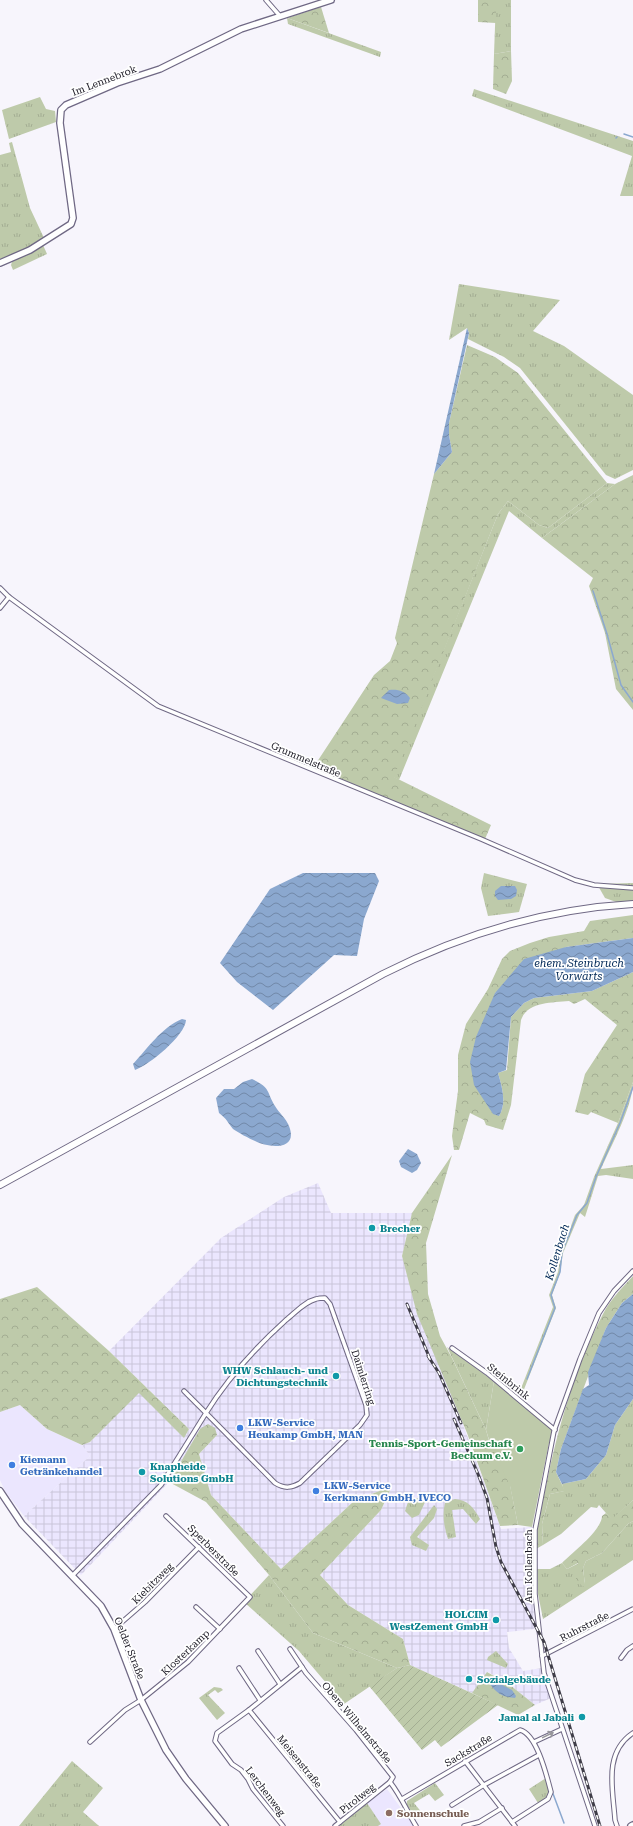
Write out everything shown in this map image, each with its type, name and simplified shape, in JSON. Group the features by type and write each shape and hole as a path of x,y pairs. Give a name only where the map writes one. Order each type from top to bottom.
{"main road":[{"path":"0,1185 246,1048 401,965 468,936 519,921 567,910 633,904"}],"street":[{"path":"266,0 280,16"},
{"name":"Im Lennebrok","path":"0,263 30,250 71,224 72,218 60,123 61,110 66,105 117,83 160,69 236,31 331,0"},
{"name":"Grummelstraße","path":"0,588 9,597 158,706 481,839 568,878 594,885 633,888"},
{"path":"0,608 9,597"},
{"name":"Am Kollenbach","path":"595,1826 544,1673 535,1594 535,1530 555,1430 597,1317 614,1291 633,1271"},
{"name":"Daimlerring","path":"73,1576 161,1485 206,1413 221,1389 242,1362 303,1305 316,1298 325,1298 330,1304 366,1405 367,1415 360,1425 300,1483 291,1488 282,1487 276,1483 206,1413 184,1391"},
{"name":"Steinbrink","path":"452,1348 487,1373 555,1430"},
{"name":"Oelder Straße","path":"0,1491 22,1524 101,1606 114,1629 155,1730 176,1765 225,1826"},
{"name":"Sperberstraße","path":"166,1516 250,1597"},
{"name":"Kiebitzweg","path":"114,1629 145,1602 199,1547"},
{"name":"Klosterkamp","path":"90,1742 125,1710 142,1700 188,1662 250,1597"},
{"name":"Klosterkamp","path":"196,1607 220,1630"},
{"name":"Ruhrstraße","path":"542,1656 633,1609"},
{"path":"621,1658 626,1650 633,1646"},
{"name":"Obere Wilhelmstraße","path":"290,1649 302,1667 356,1730 393,1777 390,1782 402,1799 402,1804 416,1826"},
{"path":"258,1651 280,1684"},
{"name":"Lerchenweg","path":"282,1826 253,1789 241,1770 232,1764 215,1741 217,1733 249,1710 302,1667"},
{"path":"239,1668 260,1700"},
{"name":"Meisenstraße","path":"249,1710 340,1822"},
{"path":"465,1761 513,1824 550,1797 546,1773 534,1742 562,1729"},
{"name":"Sackstraße","path":"402,1799 517,1730 524,1731 534,1742"},
{"path":"617,1826 615,1820 611,1767 614,1755 620,1744 633,1734"},
{"path":"452,1806 484,1785 539,1755"},
{"name":"Pirolweg","path":"335,1826 390,1782"},
{"path":"464,1826 479,1822 502,1808"}],"shaded area":[{"path":"318,1183 331,1213 412,1213 402,1256 501,1529 532,1527 534,1629 507,1632 509,1648 523,1671 542,1668 551,1698 535,1705 510,1685 488,1672 472,1693 410,1665 403,1639 348,1605 320,1575 381,1510 392,1486 354,1501 281,1569 211,1495 199,1454 217,1435 200,1429 169,1482 81,1575 24,1516 90,1456 82,1445 90,1442 139,1392 184,1437 189,1429 109,1351 221,1238 284,1197"},
{"path":"20,1405 47,1429 82,1445 90,1456 24,1516 5,1491 0,1480 0,1412"},
{"name":"Sonnenschule","path":"387,1789 414,1826 378,1826 380,1824 367,1803"}],"green space":[{"path":"478,0 496,0 496,23 478,22"},
{"path":"496,0 511,0 511,51 494,54"},
{"path":"321,7 329,33 287,18"},
{"path":"287,18 381,52 380,57 288,24"},
{"path":"511,51 512,81 506,94 493,89 494,54"},
{"path":"474,89 633,141 633,196 620,196 632,156 472,96"},
{"path":"40,97 46,109 55,111 56,122 9,139 2,110"},
{"path":"12,142 30,208 44,238 15,255 0,259 0,155 11,152 9,143"},
{"path":"43,245 47,254 13,270 11,265 12,262"},
{"path":"459,284 560,300 533,331 564,346 633,395 633,470 615,479 606,475 520,368 504,357 468,339 469,333 467,328 449,340"},
{"path":"467,345 495,357 518,373 607,483 548,528 539,525 508,501 498,514 394,777 491,825 485,839 313,768 374,675 390,661 397,643 395,638 434,474 452,452 449,435 449,423"},
{"path":"633,475 633,710 616,689 605,633 589,586 593,578 542,538 615,484"},
{"path":"607,483 615,484 542,538 509,511 399,780 393,777 498,514 508,501 539,525 548,528"},
{"path":"484,873 527,884 519,912 488,916 481,888"},
{"path":"633,883 633,908 605,898 597,884"},
{"path":"633,915 633,938 566,947 495,993 499,1116 503,1106 503,1100 498,1073 507,1070 511,1017 524,1003 534,998 592,991 633,972 633,1082 618,1123 591,1112 588,1115 575,1112 585,1074 617,1025 585,999 574,1004 569,1001 541,1004 529,1009 521,1020 511,1105 503,1130 486,1125 484,1120 470,1113 459,1150 454,1150 452,1136 458,1091 458,1055 466,1024 488,989 502,959 510,951 530,943 549,937 584,931 590,921"},
{"path":"633,1082 626,1114 601,1169 633,1165 633,1179 606,1175 598,1176 585,1217 580,1213 563,1253 560,1273 552,1295 556,1308 521,1397 518,1396 553,1307 549,1295 558,1272 561,1253 575,1215 584,1205 594,1177 618,1123"},
{"path":"452,1155 426,1243 428,1294 440,1336 486,1430 490,1444 509,1460 510,1485 518,1525 500,1526 467,1433 417,1314 402,1256 412,1213"},
{"path":"633,1276 633,1294 622,1303 606,1328 561,1449 556,1472 565,1491 550,1494 542,1524 543,1545 536,1549 539,1518 550,1465 568,1398 584,1355 606,1309 616,1294"},
{"path":"37,1287 109,1351 189,1429 184,1438 139,1393 90,1442 82,1445 47,1429 20,1405 0,1412 0,1299"},
{"path":"447,1347 494,1381 486,1430"},
{"name":"Tennis-Sport-Gemeinschaft Beckum e.V.","path":"494,1381 554,1431 549,1443 532,1527 518,1525 510,1486 490,1443 486,1430"},
{"path":"633,1399 633,1500 612,1520 599,1505 597,1508 591,1507 561,1534 543,1545 542,1524 550,1494 564,1491 562,1484 586,1479 606,1455 615,1425"},
{"path":"208,1424 215,1428 217,1435 199,1454 211,1495 281,1569 354,1501 392,1486 381,1510 320,1575 348,1605 403,1639 410,1665 397,1668 313,1633 269,1575 206,1502 169,1482 200,1429"},
{"path":"425,1495 427,1498 419,1515 412,1518 405,1511 408,1502"},
{"path":"455,1499 464,1501 470,1505 480,1519 476,1524 463,1509 452,1510 456,1537 448,1539 445,1530 444,1508 445,1503"},
{"path":"633,1500 633,1521 628,1524 602,1553 586,1561 583,1568 585,1585 583,1587 576,1579 578,1563 567,1569 562,1563 592,1534 601,1522 602,1516 606,1513 612,1519"},
{"path":"434,1505 437,1509 434,1518 417,1537 429,1545 426,1551 412,1545 410,1537"},
{"path":"633,1521 633,1560 543,1619 538,1594 537,1569 550,1569 562,1563 567,1569 579,1563 585,1585 583,1568 586,1561 602,1553 628,1524"},
{"path":"269,1575 313,1633 397,1668 344,1704 299,1651 244,1602"},
{"path":"496,1651 508,1664 506,1668 487,1660 488,1657"},
{"path":"410,1665 498,1705 441,1747 435,1740 422,1750 369,1686 397,1668"},
{"path":"487,1672 510,1685 535,1705 518,1715 472,1693"},
{"path":"214,1687 221,1688 223,1690 218,1693 215,1690 208,1695 225,1713 217,1720 199,1698"},
{"path":"72,1761 103,1788 83,1812 99,1826 19,1826"},
{"path":"546,1778 549,1793 546,1798 538,1803 529,1789"},
{"path":"435,1783 444,1795 435,1801 429,1794 414,1803 423,1814 416,1818 407,1805 407,1801"},
{"path":"367,1803 381,1824 378,1826 339,1826"}],"water":[{"path":"467,328 469,333 449,423 449,435 452,452 434,474"},
{"path":"389,690 404,692 410,698 408,703 397,704 381,698"},
{"path":"303,873 375,873 379,881 364,919 357,956 334,955 273,1010 237,982 220,963 270,889"},
{"path":"501,886 515,886 517,890 516,896 511,899 498,900 495,896 495,891"},
{"name":"ehem. Steinbruch Vorwärts","path":"633,938 633,972 592,991 534,998 524,1003 511,1017 506,1070 498,1073 503,1095 503,1106 499,1116 493,1114 474,1085 470,1062 476,1037 495,993 524,959 566,947"},
{"path":"182,1019 186,1020 184,1027 173,1042 149,1062 135,1070 133,1064 155,1039 174,1023"},
{"path":"252,1079 267,1090 278,1111 288,1123 291,1134 290,1140 286,1144 281,1146 267,1145 240,1134 233,1129 226,1119 219,1113 216,1098 224,1089 234,1089 243,1082"},
{"path":"408,1149 417,1154 421,1163 417,1170 412,1173 401,1167 399,1161"},
{"path":"633,1294 633,1399 615,1425 606,1455 586,1479 562,1484 556,1472 561,1449 583,1389 589,1385 588,1372 606,1328 622,1303"},
{"path":"493,1680 512,1690 516,1696 515,1698 507,1697 498,1693 490,1684 490,1681"}],"waterway":[{"name":"Kollenbach","path":"624,134 633,137"},
{"path":"593,591 621,685 633,702"},
{"name":"Kollenbach","path":"527,1379 555,1308 551,1295 560,1272 562,1252 577,1215 587,1203 596,1177 620,1123 633,1087"},
{"name":"Kollenbach","path":"552,1791 564,1823"}],"railway":[{"path":"407,1304 430,1359"},
{"path":"428,1356 439,1373 461,1423"},
{"path":"454,1419 487,1498 496,1547 501,1562 544,1642 600,1826"}],"place":[{"name":"Brecher","path":"372,1228"},
{"name":"WHW Schlauch- und Dichtungstechnik","path":"336,1376"},
{"name":"LKW-Service Heukamp GmbH, MAN","path":"240,1428"},
{"name":"Tennis-Sport-Gemeinschaft Beckum e.V.","path":"520,1449"},
{"name":"Kiemann Getränkehandel","path":"12,1465"},
{"name":"Knapheide Solutions GmbH","path":"142,1472"},
{"name":"LKW-Service Kerkmann GmbH, IVECO","path":"316,1491"},
{"name":"HOLCIM WestZement GmbH","path":"496,1620"},
{"name":"Sozialgebäude","path":"469,1679"},
{"name":"Jamal al Jabali","path":"582,1717"},
{"name":"Sonnenschule","path":"389,1813"}]}
